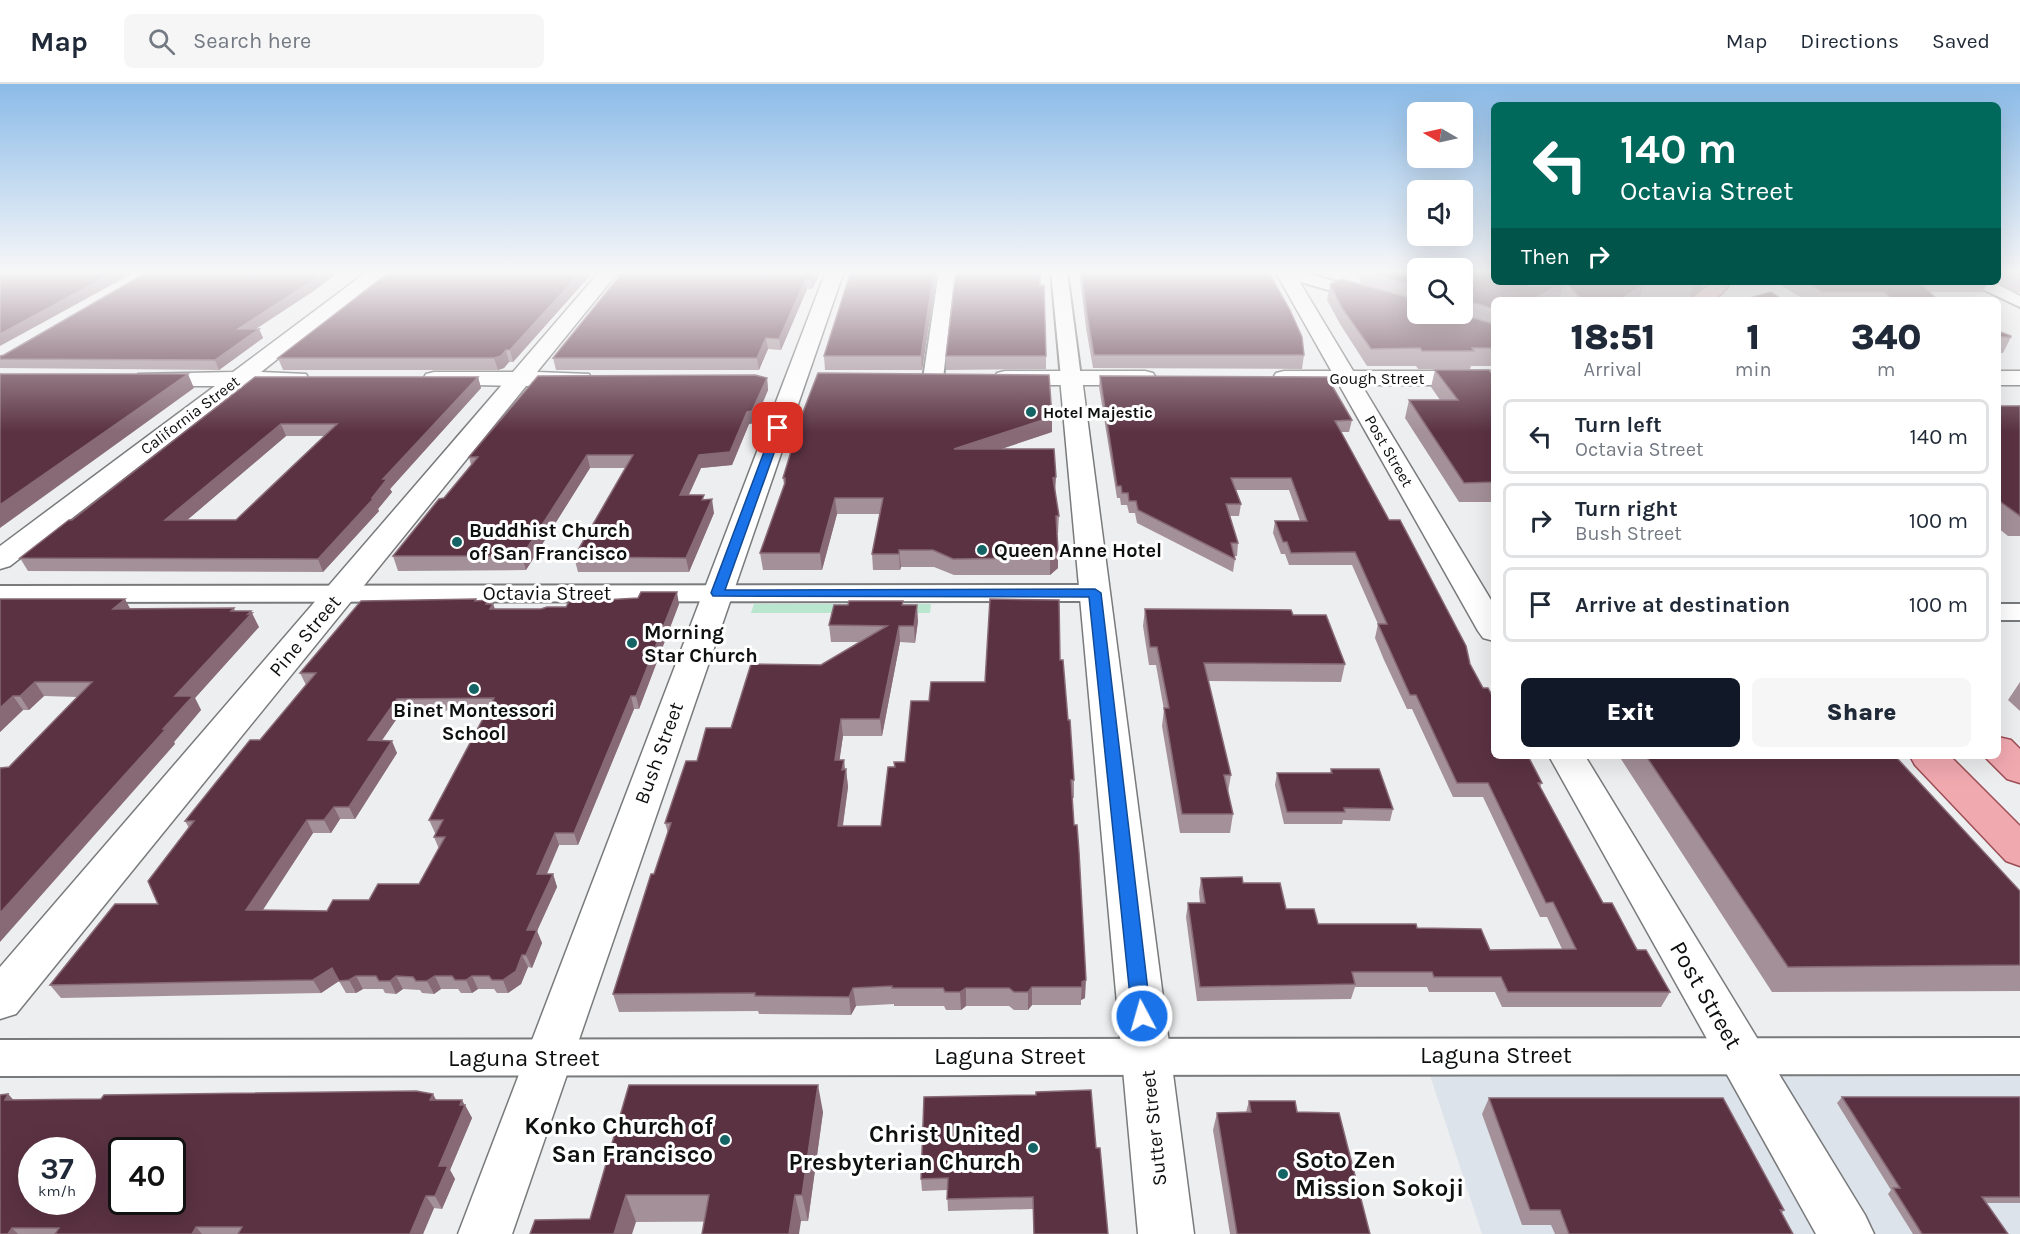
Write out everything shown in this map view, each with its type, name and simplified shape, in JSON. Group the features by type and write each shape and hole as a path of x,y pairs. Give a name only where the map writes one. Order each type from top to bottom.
{"main road":[{"path":"2001,752 2020,771"},
{"path":"1931,759 2020,851"}],"street":[{"name":"California Street","path":"0,560 310,325"},
{"name":"Pine Street","path":"0,1000 566,325"},
{"name":"Bush Street","path":"485,1234 815,325"},
{"path":"933,378 940,325"},
{"name":"Sutter Street","path":"1065,325 1166,1234"},
{"name":"Post Street","path":"1316,325 1491,626"},
{"path":"910,379 956,378"},
{"path":"979,378 1164,378"},
{"name":"Gough Street","path":"1259,378 1491,378"},
{"path":"2001,378 2020,378"},
{"path":"127,379 314,379"},
{"path":"410,379 601,379"},
{"name":"Octavia Street","path":"0,594 1095,593"},
{"path":"2001,612 2020,612"},
{"name":"Post Street","path":"1569,759 1845,1234"},
{"name":"Laguna Street","path":"0,1058 2020,1056"}],"shaded area":[{"path":"2020,1059 2020,1234 1482,1234 1426,1063"}],"green space":[{"path":"754,604 931,604 930,613 751,613"}],"building":[{"path":"0,325 17,325 0,334"},
{"path":"56,325 245,325 238,329 259,329 215,360 0,359 0,356"},
{"path":"321,325 533,325 510,350 494,358 278,358"},
{"path":"580,325 785,325 779,339 766,338 757,358 553,358"},
{"path":"834,325 926,325 921,356 824,356"},
{"path":"950,325 1045,325 1046,356 946,356"},
{"path":"1089,325 1297,325 1302,337 1304,355 1094,355"},
{"path":"1354,325 1491,325 1491,348 1472,348 1474,351 1422,351 1420,348 1371,349"},
{"path":"2001,332 2011,336 2001,337"},
{"path":"1435,370 1489,370 1491,372 1491,482 1464,483 1409,400 1458,400"},
{"path":"818,373 1049,375 1052,417 954,449 1054,449 1056,477 1053,478 1059,516 1056,516 1058,551 1050,558 953,559 933,550 899,550 899,554 872,554 883,498 835,498 820,553 760,553 785,483 785,478 783,478 803,412"},
{"path":"0,374 188,374 0,505"},
{"path":"755,375 767,378 752,411 747,412 730,452 699,455 680,495 704,495 702,500 712,499 686,558 574,557 633,455 587,455 522,556 393,556 439,499 444,498 478,457 469,457 538,376"},
{"path":"1100,376 1327,377 1352,420 1335,421 1389,520 1400,520 1466,646 1470,664 1483,688 1488,688 1491,694 1491,759 1530,759 1542,783 1538,783 1603,903 1612,903 1637,950 1646,950 1670,992 1508,992 1501,977 1434,977 1432,972 1352,972 1355,984 1200,987 1188,903 1205,903 1201,878 1242,877 1243,883 1280,883 1286,909 1314,909 1318,924 1416,924 1417,928 1481,929 1490,950 1576,949 1553,902 1546,903 1488,783 1457,783 1416,695 1410,695 1378,624 1387,624 1355,552 1291,553 1287,542 1283,542 1275,521 1307,521 1291,478 1231,478 1241,504 1226,504 1238,543 1231,543 1235,559 1138,510 1136,501 1129,501 1128,493 1122,493 1121,486 1117,486"},
{"path":"255,377 478,377 383,479 387,479 372,498 374,498 318,559 20,558","holes":["281,424 337,424 236,520 165,520"]},
{"path":"2001,406 2020,406 2020,516 2001,502"},
{"path":"641,592 677,592 636,696 631,696 574,833 555,833 537,874 553,874 527,930 537,930 526,955 522,955 516,971 503,980 492,980 489,976 472,976 466,980 455,980 452,976 435,976 427,981 416,981 413,977 396,976 390,981 379,981 376,976 356,976 349,980 339,981 332,968 313,980 50,985 115,904 158,904 148,881 194,821 185,821 250,740 260,740 316,673 300,673 361,601 476,599 475,601 488,600 486,604 493,604 490,609 541,609 566,607 571,598 584,601 599,597 604,600 638,598","holes":["494,698 429,820 443,820 434,837 445,837 419,884 378,884 369,900 333,900 327,911 246,910 307,820 324,820 334,807 349,807 392,741 368,740 397,699"]},
{"path":"0,599 125,599 113,609 234,608 231,611 251,611 248,614 252,613 175,696 193,696 163,729 166,729 0,913 0,768 9,767 92,682 35,682 20,696 13,696 0,708"},
{"path":"990,599 1059,600 1060,660 1063,660 1068,720 1070,720 1074,825 1077,825 1079,852 1086,980 1082,982 1082,987 1032,987 1028,992 1014,992 1009,988 966,988 960,992 945,992 943,988 892,988 892,986 853,988 849,997 755,996 755,993 613,994 651,874 654,874 671,823 665,823 686,761 697,761 706,728 731,728 751,664 821,665 887,626 829,625 834,605 848,605 849,601 903,601 902,605 917,605 914,626 899,626 880,719 841,719 835,760 844,760 842,770 846,769 838,826 881,826 888,767 895,767 894,762 905,762 911,701 929,701 931,682 985,682"},
{"path":"1145,609 1291,610 1293,615 1326,615 1345,664 1204,663 1231,775 1224,775 1233,814 1182,814 1164,708 1169,708 1157,647 1150,647"},
{"path":"1648,759 1898,759 2020,891 2020,965 1788,967"},
{"path":"1331,769 1379,769 1393,809 1344,808 1345,812 1287,812 1277,773 1332,773"},
{"name":"Konko Church of San Francisco","path":"629,1085 818,1085 802,1195 795,1195 789,1234 702,1234 709,1195 626,1195 614,1234 530,1234 535,1220 590,1219"},
{"path":"1091,1090 1096,1148 1100,1148 1108,1234 1034,1234 1033,1197 947,1199 948,1178 921,1179 924,1097 1036,1095 1036,1092"},
{"path":"416,1091 433,1094 430,1100 462,1100 460,1105 465,1105 439,1166 448,1166 435,1196 426,1196 410,1234 238,1234 242,1227 196,1227 192,1234 55,1234 59,1228 12,1228 8,1234 0,1234 0,1095 8,1094 5,1100 101,1099 104,1095"},
{"path":"1842,1097 2020,1097 2020,1197 1982,1197 2008,1234 1922,1234 1893,1188 1900,1188"},
{"path":"1489,1098 1723,1098 1784,1210 1780,1210 1793,1234 1569,1234 1560,1210 1530,1210"},
{"name":"Soto Zen Mission Sokoji","path":"1249,1101 1295,1101 1297,1112 1339,1113 1370,1234 1237,1234 1217,1113 1251,1112"}],"place":[{"name":"Hotel Majestic","path":"1031,412"},
{"name":"Buddhist Church of San Francisco","path":"457,542"},
{"name":"Queen Anne Hotel","path":"982,550"},
{"name":"Morning Star Church","path":"632,643"},
{"name":"Binet Montessori School","path":"474,689"},
{"name":"Konko Church of San Francisco","path":"725,1140"},
{"name":"Christ United Presbyterian Church","path":"1033,1148"},
{"name":"Soto Zen Mission Sokoji","path":"1283,1174"}],"route":[{"path":"778,428 718,593 1095,593 1142,1016"}]}
